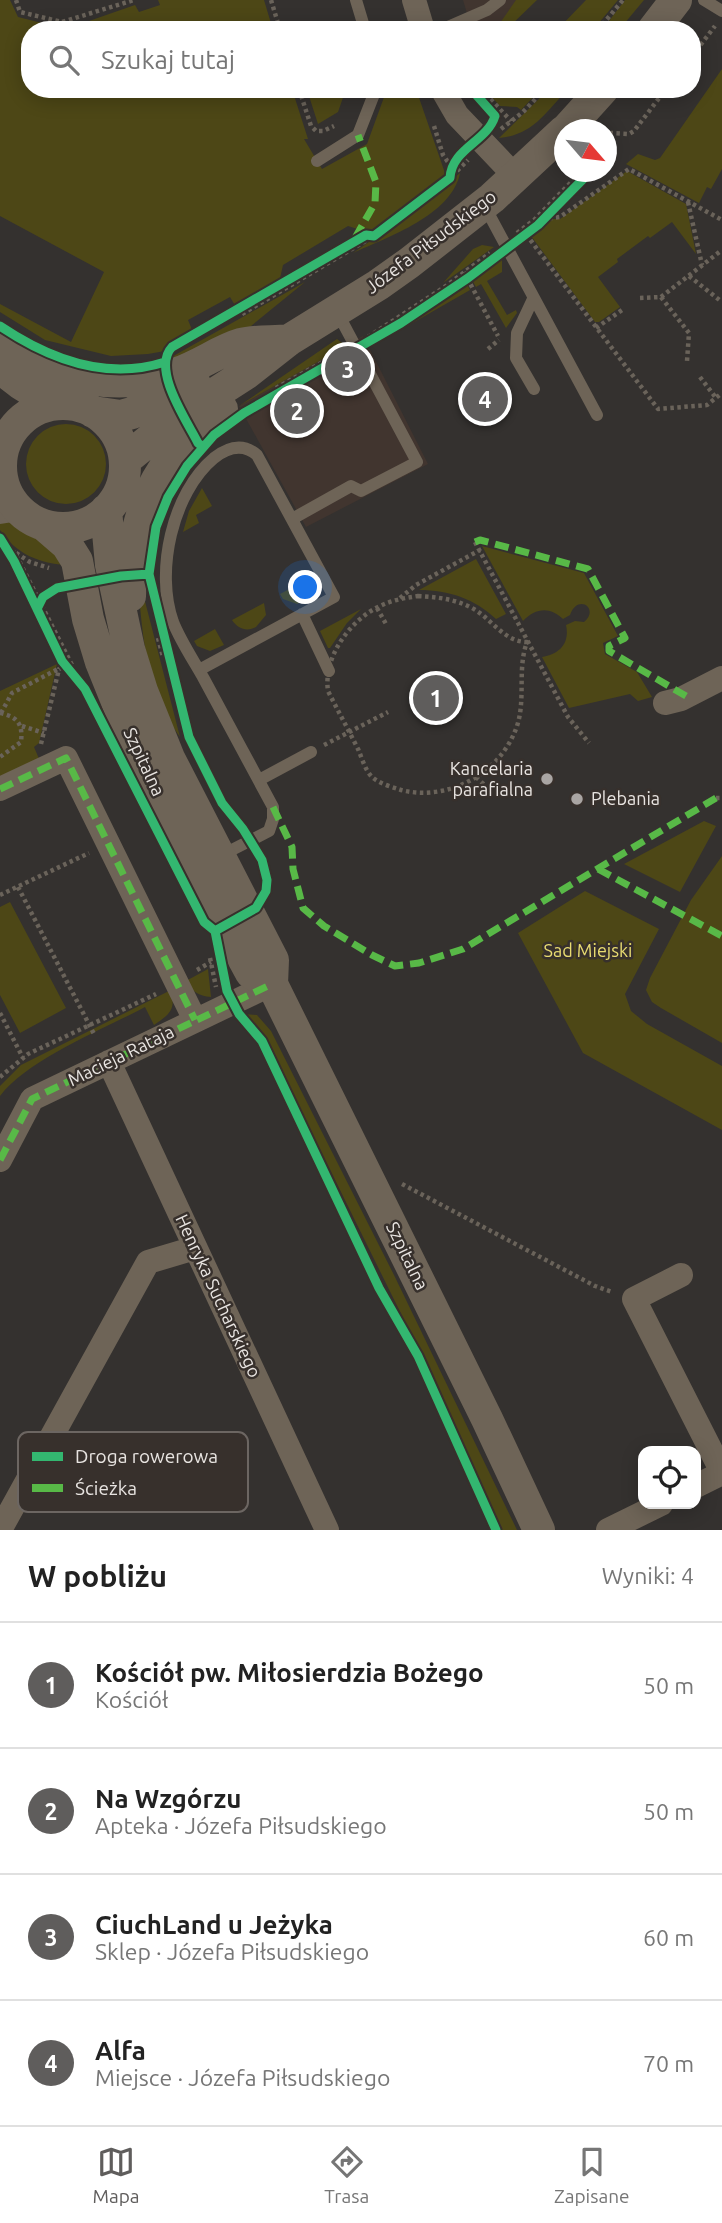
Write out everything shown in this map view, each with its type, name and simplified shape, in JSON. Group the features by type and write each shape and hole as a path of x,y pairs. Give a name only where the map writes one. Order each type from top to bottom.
{"street":[{"path":"414,0 420,21"},
{"path":"660,21 676,0"},
{"path":"447,98 457,115 516,177"},
{"name":"Józefa Piłsudskiego","path":"575,119 595,98"},
{"name":"Józefa Piłsudskiego","path":"125,460 174,421 247,373 289,340 388,278 483,205 554,141"},
{"path":"0,342 28,360 56,372 86,379 118,382 177,373 240,344 289,340"},
{"path":"130,649 131,563 143,506 173,454 206,421 251,387 289,340"},
{"name":"Józefa Piłsudskiego","path":"83,408 121,416 132,413 230,363 289,340"},
{"path":"0,366 26,389 42,397 83,408 109,424 120,441 125,460 124,478 117,496 106,510 92,521 75,527 58,528 45,526 9,511 10,498 1,472 4,425 18,423 34,411 53,405 83,408"},
{"name":"Szpitalna","path":"106,510 111,565 130,649 153,720 208,862 220,928 251,973 272,984"},
{"name":"Szpitalna","path":"45,526 68,545 77,561 88,618 101,662 124,719 208,862 273,960 272,984 539,1530"},
{"path":"665,703 681,699 722,678"},
{"path":"0,789 66,758 195,1020"},
{"name":"Macieja Rataja","path":"0,1160 33,1099 272,984"},
{"name":"Henryka Sucharskiego","path":"108,1062 195,1248 318,1526"},
{"path":"54,1432 148,1262 195,1248"},
{"path":"681,1275 634,1299 722,1472 701,1483"},
{"path":"0,1530 18,1497"},
{"path":"608,1530 650,1509"}],"lane":[{"path":"356,0 362,21"},
{"path":"462,21 487,10 500,0"},
{"path":"704,0 719,17"},
{"path":"317,161 358,135 372,98"},
{"path":"483,205 597,415"},
{"path":"533,299 517,333 516,358 534,389"},
{"path":"292,519 351,486 360,491 417,462 336,310"},
{"path":"199,670 334,597 257,455 248,448 236,447 220,454 195,482 176,519 166,573 166,588 174,623 199,670 259,780 273,807 273,819 268,831 208,862"},
{"path":"302,614 329,671"},
{"path":"259,780 311,752"}],"path":[{"path":"16,0 20,12 58,21"},
{"path":"65,21 134,0"},
{"path":"271,0 277,21"},
{"path":"606,21 623,0"},
{"path":"701,43 719,17"},
{"path":"302,98 311,126 316,131 323,131 343,122"},
{"path":"239,316 374,236 452,173 483,141 492,126 495,116 479,98"},
{"path":"489,98 511,121"},
{"path":"452,173 461,152 483,141 511,121 535,98"},
{"path":"617,131 629,134 634,131 659,98"},
{"path":"431,117 443,155 452,173"},
{"path":"617,135 620,130"},
{"path":"534,220 560,216 629,169 722,220"},
{"path":"524,232 571,182"},
{"path":"275,389 401,323 545,219 580,182"},
{"path":"688,201 702,265"},
{"path":"524,232 658,409 707,405 722,393"},
{"path":"228,316 366,235 374,236"},
{"path":"640,298 661,297 722,250"},
{"path":"466,275 502,349"},
{"path":"689,276 722,302"},
{"path":"661,297 689,333 687,360"},
{"path":"596,328 622,310"},
{"path":"488,349 499,339"},
{"path":"267,400 356,346"},
{"path":"699,377 716,398"},
{"path":"0,538 62,661 76,678"},
{"path":"475,542 573,726 589,743"},
{"path":"399,599 416,585 480,550"},
{"path":"22,577 40,586"},
{"path":"37,609 43,597 57,588 82,584"},
{"path":"438,597 474,609 517,642 527,642 523,653 522,708 509,744 498,760 476,777 449,790 430,793 410,792 374,779 328,691 329,671 339,645 350,629 377,608 399,599 438,597"},
{"path":"377,608 386,624"},
{"path":"160,633 167,660"},
{"path":"44,733 22,726 11,716 0,713 12,692 59,669"},
{"path":"311,752 388,712"},
{"path":"0,757 21,742 22,726"},
{"path":"476,777 491,791"},
{"path":"0,895 90,853"},
{"path":"18,887 94,1034"},
{"path":"220,928 227,991 233,1002"},
{"path":"0,1077 23,1058 160,992 211,962"},
{"path":"0,1013 23,1058"},
{"path":"398,1182 595,1286 634,1299"}],"shaded area":[{"path":"463,0 526,0 502,21 469,21"},
{"path":"363,336 428,464 306,527 239,406"}],"green space":[{"path":"0,0 10,0 18,17 34,21 21,21 21,98 295,98 308,139 304,139 322,169 367,144 384,98 419,98 446,176 373,234 348,226 283,265 279,283 236,307 230,297 188,320 193,332 172,343 165,351 148,354 111,356 45,340 0,312 0,304 71,342 104,272 0,216"},
{"path":"158,0 264,0 270,21 89,21 135,5 139,12 160,5"},
{"path":"516,0 537,0 515,21 501,21"},
{"path":"586,0 618,0 600,21 566,21"},
{"path":"625,0 644,0 626,21 609,21"},
{"path":"722,69 722,169 711,189 707,187 699,203 626,164 638,154 655,160 660,158"},
{"path":"310,98 343,98 338,112 318,124"},
{"path":"493,98 532,98 521,110 517,107 500,106"},
{"path":"540,98 560,98 530,128 499,138"},
{"path":"627,171 686,204 696,254 672,222 650,238 648,236 598,277 620,307 595,322 531,236 550,219 560,219 612,182 617,182 617,178"},
{"path":"460,173 455,188 432,213 400,232 353,253 421,206"},
{"path":"482,245 494,247 443,283 473,249"},
{"path":"497,259 502,259 502,272 487,281 507,315 516,310 517,313 506,328 481,284 476,287 471,278"},
{"path":"305,282 240,335 170,368 168,359"},
{"path":"466,282 470,290 376,344 375,342"},
{"path":"337,339 346,346 239,406"},
{"path":"58,424 74,424 95,435 106,456 106,472 95,493 74,504 58,504 44,498 32,486 26,472 26,456 32,442 44,430"},
{"path":"202,488 212,506 196,515 199,523 183,532 189,511"},
{"path":"9,520 40,534 68,565 38,560 13,545 0,530 0,521"},
{"path":"482,546 584,573 618,636 603,643 605,654 637,672 652,697 638,701 630,694 569,708 542,657 562,647 566,637 566,625 575,621 584,622 590,612 589,608 586,605 578,605 563,619 553,612 543,610 532,613 523,621"},
{"path":"476,559 506,614 496,619 461,597 419,590"},
{"path":"312,577 314,589 308,599 297,604 283,599 280,594"},
{"path":"139,578 180,737 162,709 153,688 144,640"},
{"path":"264,603 266,615 256,627 243,629 232,620"},
{"path":"361,609 347,623 328,648 320,631"},
{"path":"215,629 224,645 210,651 197,646 194,641"},
{"path":"57,664 39,743 34,747 40,761 0,780 0,691"},
{"path":"704,821 716,826 680,892 624,864"},
{"path":"722,856 722,1043 652,1002 646,990 691,900"},
{"name":"Sad Miejski","path":"585,891 659,929 625,994 631,1011 647,1024 722,1066 722,1130 583,1053 518,933"},
{"path":"10,902 66,1008 20,1033 0,995 0,907"},
{"path":"208,969 211,997 196,992 184,982"},
{"path":"171,990 172,1007 164,1018 154,1025 145,1007 47,1058 13,1082 0,1096 0,1086 21,1065"},
{"path":"244,1014 257,1015 271,1031 394,1275 517,1530 501,1530 451,1415 263,1034"}],"marked path":[{"path":"355,238 375,203 376,182 358,135"},
{"path":"475,542 480,540 588,569 625,638 609,646 609,651 686,696"},
{"path":"0,789 66,758 195,1020"},
{"path":"273,807 292,847 293,869 303,908 324,926 395,966 419,963 463,949 716,798"},
{"path":"598,869 722,936"},
{"path":"0,1160 32,1099 272,984"}],"cycle path":[{"path":"203,447 179,409 168,381 167,357 172,347 366,235 374,236 450,178 457,159 485,132 495,116 479,98"},
{"path":"215,931 256,908 266,891 267,880 262,860 243,829 222,803 189,737 149,574 156,527 168,497 187,466 214,435 244,413 401,323 468,278 538,225 580,182"},
{"path":"0,326 38,348 79,364 121,369 165,362"},
{"path":"0,538 14,561 62,661 85,689 204,922 215,931 227,991 239,1014 262,1041 379,1288 418,1356 496,1530"},
{"path":"37,609 43,597 57,588 121,576 149,574"}],"place":[{"name":"CiuchLand u Jeżyka","path":"348,369"},
{"name":"Alfa","path":"485,399"},
{"name":"Na Wzgórzu","path":"297,411"},
{"name":"Kościół pw. Miłosierdzia Bożego","path":"436,698"},
{"name":"Kancelaria parafialna","path":"547,779"},
{"name":"Plebania","path":"577,799"}]}
